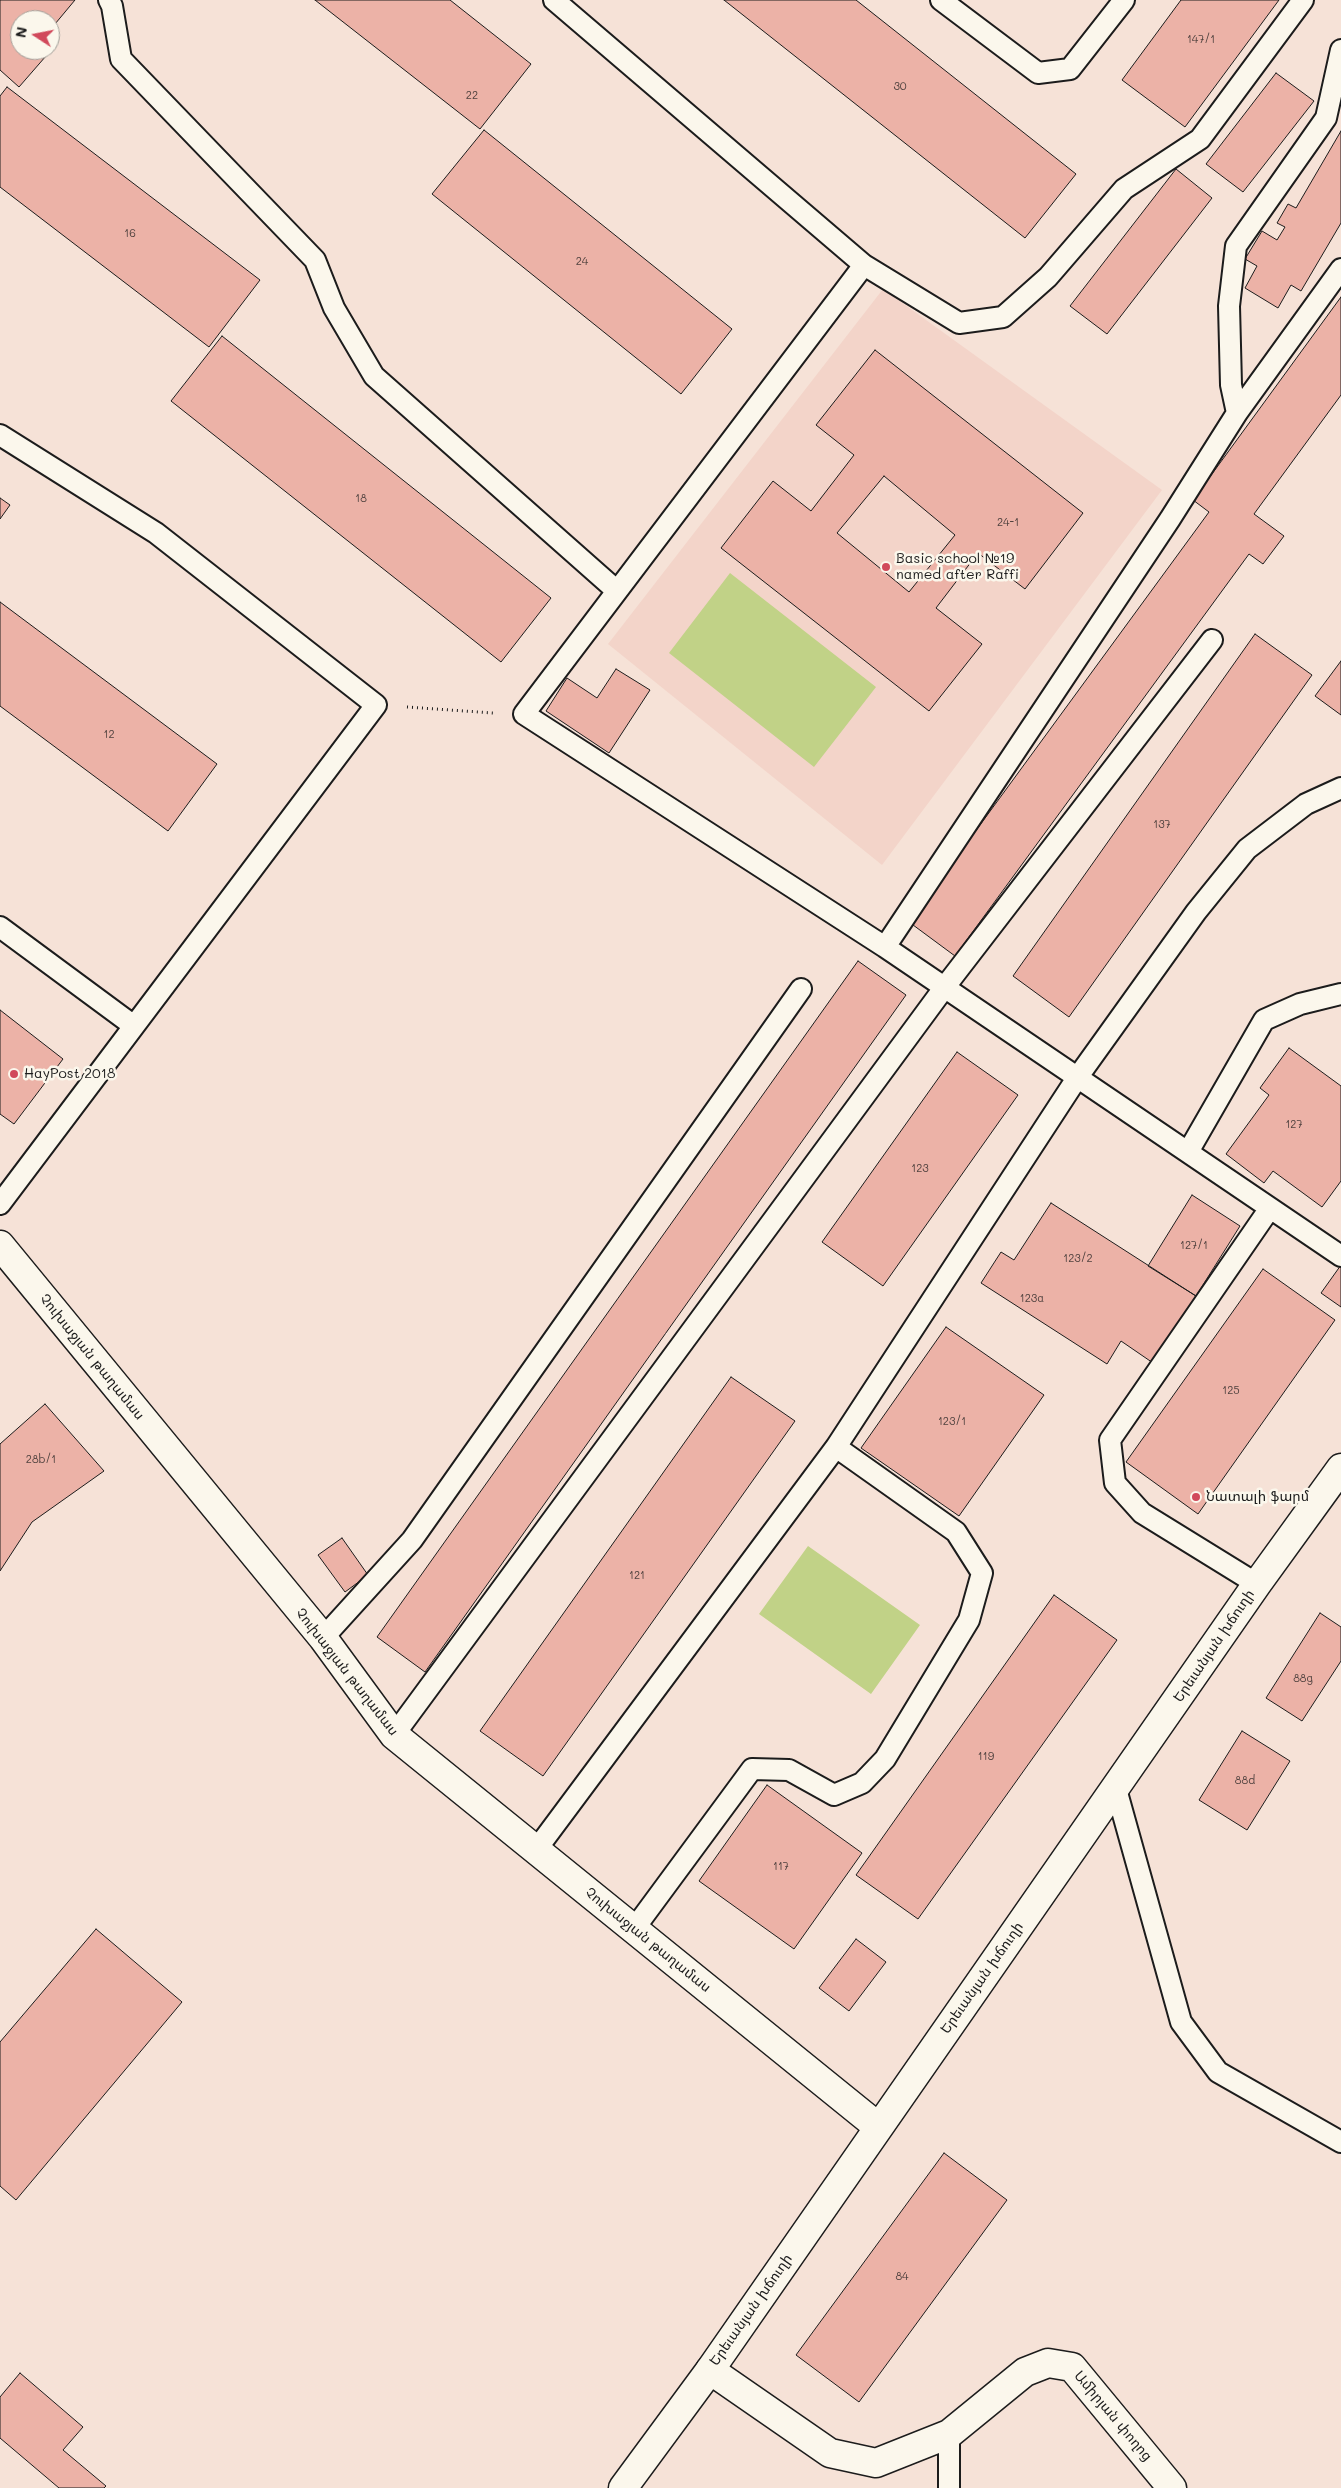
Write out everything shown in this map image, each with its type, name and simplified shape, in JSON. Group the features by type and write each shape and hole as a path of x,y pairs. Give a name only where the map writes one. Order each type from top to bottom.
{"main road":[{"name":"Չուխաջյան թաղամաս","path":"0,1245 323,1638 394,1735 877,2126"},
{"name":"Երեւանյան խճուղի","path":"623,2488 710,2370 877,2126 1116,1789 1257,1584 1341,1468"},
{"name":"Ամիրյան փողոց","path":"710,2370 830,2453 876,2462 949,2434 1025,2372 1048,2362 1072,2367 1172,2488"}],"lane":[{"path":"109,0 112,6 121,60 315,260 334,308 374,376 617,591"},
{"path":"554,0 864,265 959,323 1003,317 1048,277 1124,190 1200,140 1304,0"},
{"path":"941,0 1038,73 1070,69 1124,0"},
{"path":"1237,413 1231,385 1229,306 1236,246 1326,118 1341,50"},
{"path":"864,265 524,714 884,947 1341,1256"},
{"path":"884,947 1170,519 1237,413 1341,269"},
{"path":"0,435 156,533 376,705 0,1204"},
{"path":"394,1735 944,988 1212,640"},
{"path":"536,1850 836,1447 1078,1078 1196,912 1247,849 1306,804 1341,788"},
{"path":"0,927 134,1026"},
{"path":"323,1638 412,1540 801,989"},
{"path":"1188,1152 1264,1020 1300,1004 1341,994"},
{"path":"1257,1584 1142,1513 1115,1484 1110,1440 1270,1208"},
{"path":"634,1929 752,1769 789,1770 834,1795 862,1783 885,1759 969,1620 982,1573 956,1532 836,1447"},
{"path":"1116,1789 1181,2022 1218,2072 1341,2142"},
{"path":"949,2434 949,2488"}],"path":[{"path":"425,708 457,710"}],"shaded area":[{"name":"Basic school №19 named after Raffi","path":"883,289 1162,490 882,865 608,644"}],"green space":[{"path":"730,573 876,687 814,767 669,653"},
{"path":"808,1546 920,1625 871,1694 759,1614"}],"building":[{"path":"0,0 75,0 60,18 60,10 10,10 10,60 43,60 19,87 0,70"},
{"path":"315,0 450,0 531,64 480,129"},
{"path":"724,0 856,0 1076,174 1025,238"},
{"path":"1181,0 1279,0 1185,127 1122,80"},
{"path":"1276,73 1314,101 1243,192 1206,164"},
{"path":"7,87 260,280 209,347 0,187 0,96"},
{"path":"484,130 732,329 681,394 432,194"},
{"path":"1341,131 1341,223 1301,291 1291,285 1278,308 1245,288 1257,266 1245,259 1262,231 1277,240 1285,227 1277,223 1288,204 1296,208"},
{"path":"1176,169 1212,198 1107,334 1070,306"},
{"path":"1341,297 1341,395 1254,514 1284,536 1263,564 1249,554 955,956 909,922 1209,512 1193,500"},
{"path":"222,336 551,598 501,662 171,401"},
{"path":"875,350 1083,513 1025,589 978,553 936,608 982,644 929,711 721,548 773,481 811,511 854,455 816,425","holes":["884,476 955,535 909,592 837,533"]},
{"path":"0,498 10,505 0,519"},
{"path":"0,602 217,764 168,831 0,706"},
{"path":"1255,634 1312,675 1069,1017 1013,976"},
{"path":"1341,661 1341,715 1315,696"},
{"path":"616,669 650,690 609,753 546,711 567,678 597,698"},
{"path":"858,961 906,995 425,1672 377,1637"},
{"path":"0,1010 63,1059 14,1124 0,1114"},
{"path":"1289,1048 1341,1086 1341,1181 1322,1207 1273,1171 1264,1183 1226,1154 1269,1095 1260,1088"},
{"path":"957,1052 1018,1095 883,1286 822,1242"},
{"path":"1192,1195 1240,1226 1196,1296 1148,1266"},
{"path":"1051,1203 1196,1296 1156,1365 1121,1341 1107,1364 981,1283 1001,1252 1014,1260"},
{"path":"1341,1265 1341,1307 1321,1293"},
{"path":"1263,1269 1335,1320 1198,1514 1126,1462"},
{"path":"946,1327 1044,1395 959,1516 861,1448"},
{"path":"731,1377 795,1421 543,1776 480,1731"},
{"path":"45,1404 104,1471 32,1522 0,1571 0,1444"},
{"path":"342,1538 368,1575 345,1592 318,1555"},
{"path":"1054,1595 1117,1640 918,1919 856,1875"},
{"path":"1320,1613 1341,1627 1341,1661 1302,1721 1266,1698"},
{"path":"1242,1731 1290,1761 1247,1830 1199,1800"},
{"path":"767,1785 862,1853 794,1949 699,1881"},
{"path":"96,1929 182,2002 16,2200 0,2186 0,2042"},
{"path":"856,1939 886,1962 849,2011 819,1988"},
{"path":"944,2153 1007,2200 859,2402 796,2355"},
{"path":"20,2373 83,2427 63,2450 106,2486 104,2488 59,2488 0,2438 0,2397"}],"place":[{"name":"Basic school №19 named after Raffi","path":"886,567"},
{"name":"HayPost 2018","path":"14,1074"},
{"name":"Նատալի ֆարմ","path":"1196,1497"}]}
